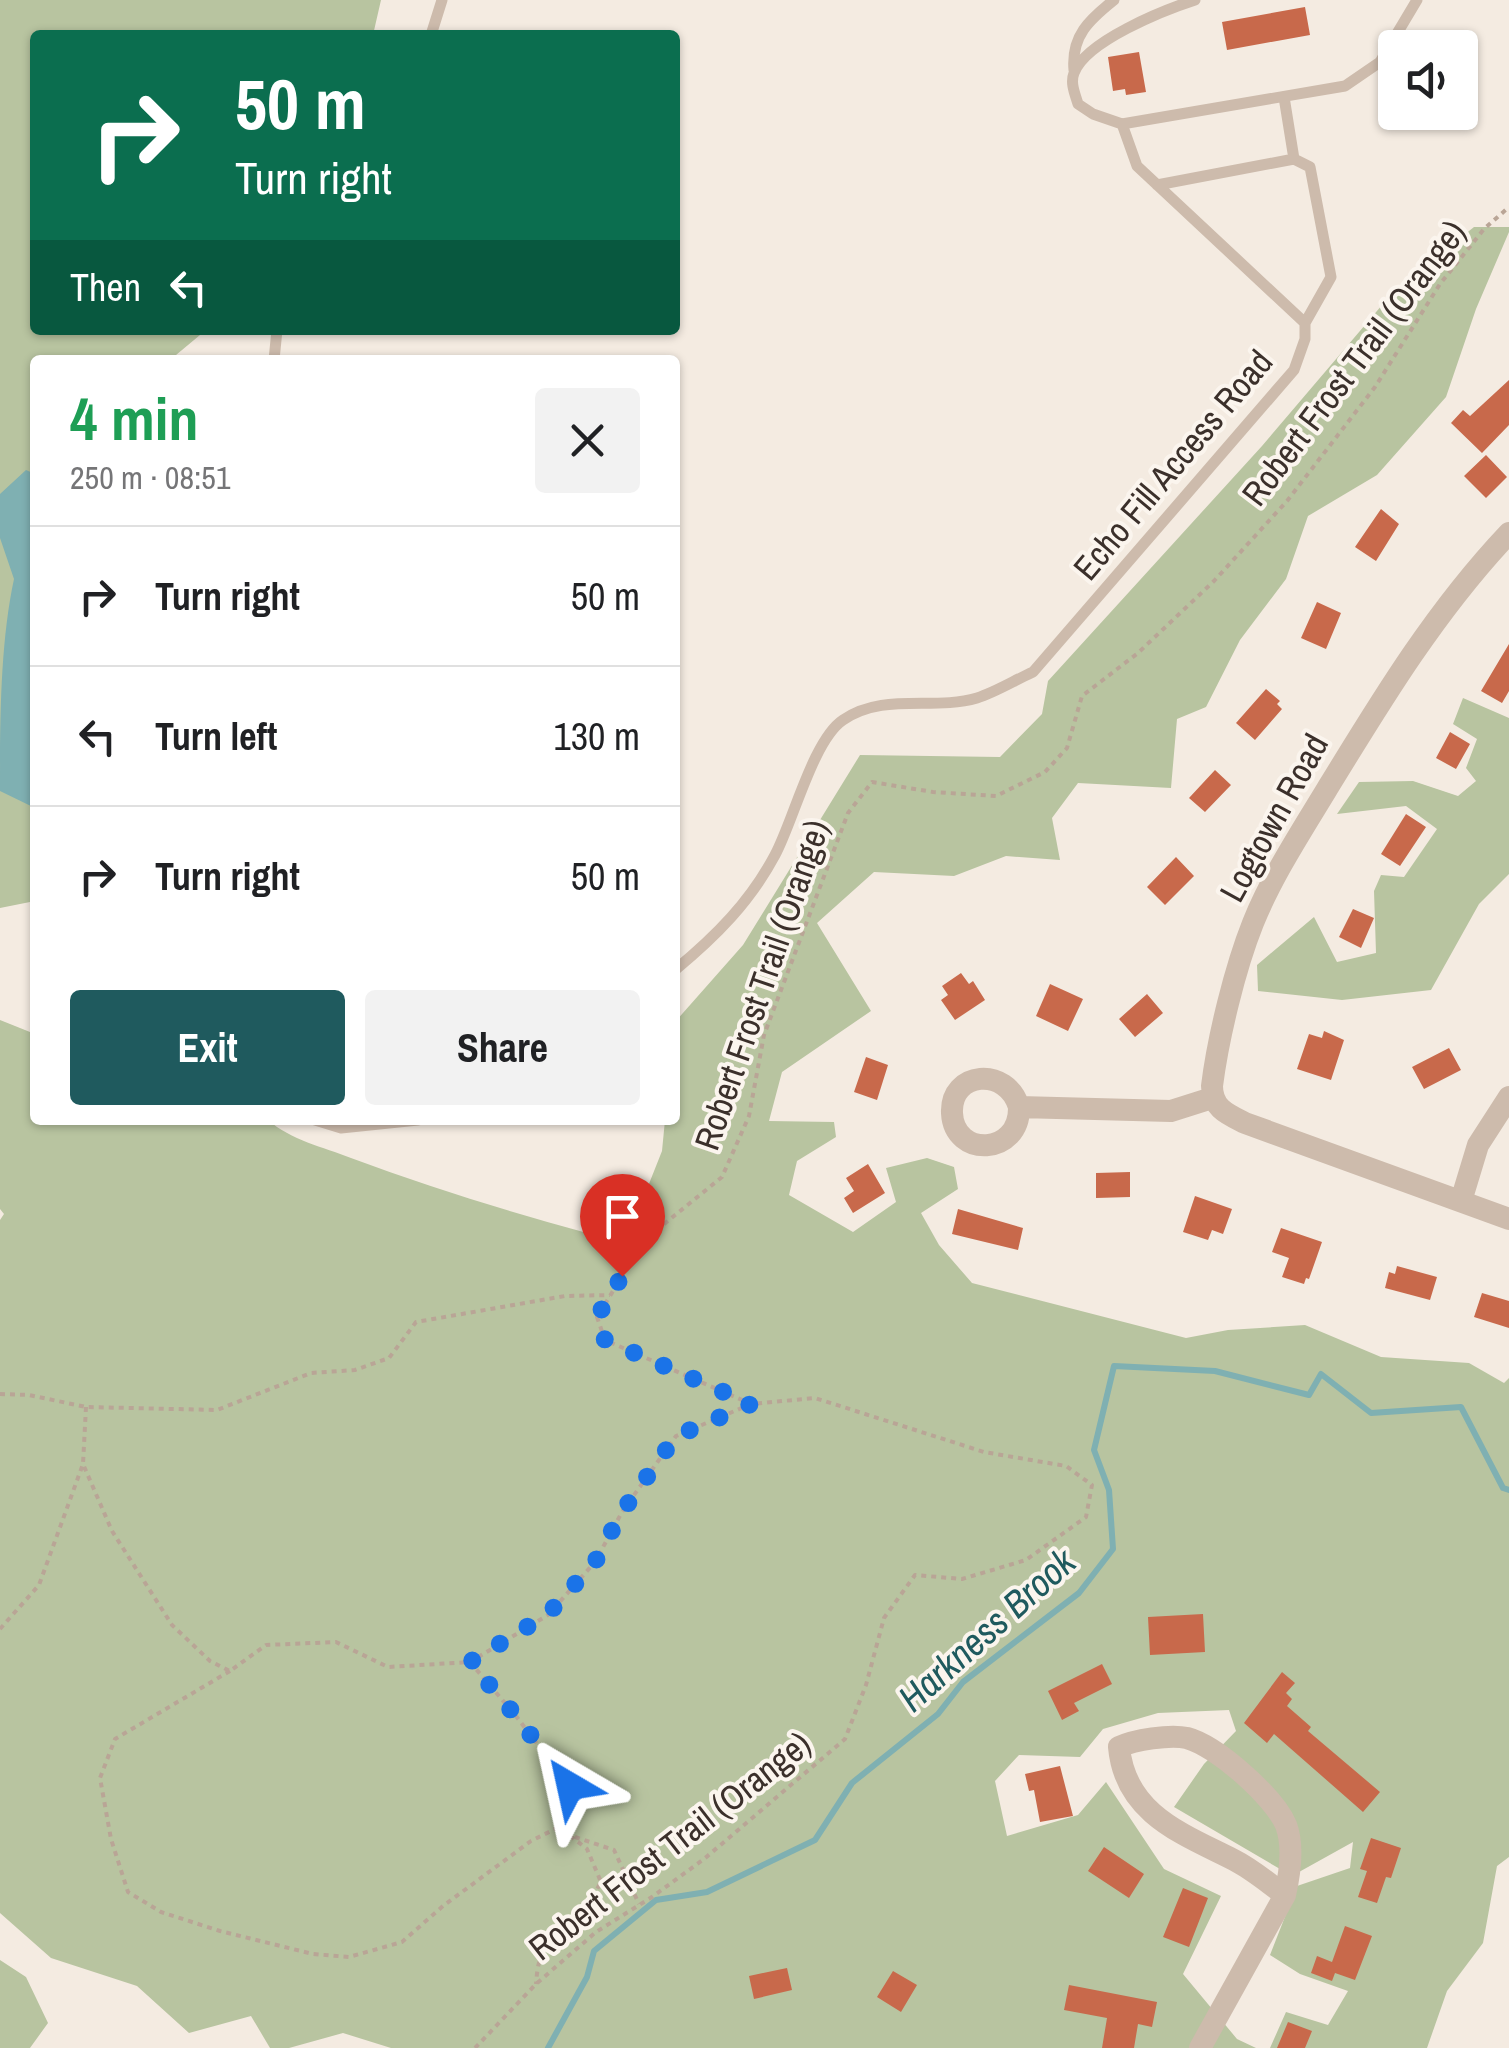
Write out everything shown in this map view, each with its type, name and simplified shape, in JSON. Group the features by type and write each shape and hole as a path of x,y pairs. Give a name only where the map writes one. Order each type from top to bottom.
{"street":[{"name":"Logtown Road","path":"1212,1098 1213,1074 1239,970 1252,924 1268,892 1436,617 1509,533"},
{"path":"1461,1201 1478,1146 1509,1097"},
{"path":"1019,1107 1170,1111 1212,1098 1218,1108 1245,1124 1509,1220"},
{"path":"1200,2048 1285,1894 1290,1877 1287,1828 1278,1810 1250,1780 1187,1738 1134,1740 1118,1747 1120,1766 1150,1812 1176,1832 1238,1862 1285,1894"}],"lane":[{"path":"433,30 442,0"},
{"path":"1114,0 1084,24 1073,53 1072,86 1078,104 1122,124 1345,86 1380,62 1417,0"},
{"path":"1074,70 1098,47 1152,14 1195,0"},
{"path":"1284,96 1294,159"},
{"name":"Echo Fill Access Road","path":"680,966 745,903 776,854 813,762 840,721 874,704 976,698 1033,672 1294,370 1305,339 1305,323 1137,166 1122,124"},
{"path":"1156,184 1294,159 1310,167 1331,277 1305,323"},
{"path":"331,1125 369,1125"}],"path":[{"name":"Robert Frost Trail (Orange)","path":"475,2048 536,1984 596,1932 704,1858 845,1738 866,1685 884,1618 915,1575 962,1579 1026,1560 1086,1517 1092,1486 1066,1466 984,1452 815,1398 751,1404 605,1340 597,1317 634,1258 658,1230 722,1178 749,1116 764,1035 848,813 872,782 933,792 996,796 1045,772 1067,748 1082,696 1138,653 1202,593 1287,501 1375,387 1440,284 1484,228 1509,206"},
{"path":"0,1394 86,1407 217,1410 311,1373 355,1370 389,1358 416,1322 565,1296 610,1295"},
{"path":"470,1662 570,1786 559,1826 443,1906 402,1942 349,1957 314,1954 161,1912 128,1892 111,1840 100,1778 114,1739 230,1671 266,1644 336,1642 388,1667 470,1662 548,1614 560,1602 595,1562 622,1512 676,1436 751,1404"},
{"path":"0,1629 40,1585 83,1464 86,1407"},
{"path":"83,1464 112,1531 172,1625 210,1661 230,1671"},
{"path":"536,1984 546,1941 582,1914 601,1882 588,1849 559,1826"},
{"path":"570,1836 614,1850 639,1905"}],"green space":[{"path":"0,0 381,0 374,30 30,30 30,335 200,335 176,355 30,355 30,902 0,908"},
{"path":"1474,227 1509,227 1446,397 1377,475 1308,516 1286,579 1240,640 1206,707 1177,719 1171,788 1078,783 1052,818 1060,860 1006,856 954,876 874,872 817,923 871,1011 782,1072 769,1121 834,1122 836,1137 797,1161 789,1195 853,1232 896,1202 886,1168 927,1158 954,1167 958,1189 921,1213 939,1245 972,1283 1186,1338 1228,1330 1305,1325 1381,1357 1469,1363 1504,1383 1509,1378 1509,1857 1497,1866 1483,1943 1447,1991 1427,2048 1270,2048 1286,2012 1328,2025 1348,1991 1300,1974 1270,1955 1297,1886 1350,1868 1353,1842 1299,1872 1280,1869 1174,1807 1204,1764 1236,1731 1229,1710 1158,1713 1103,1729 1080,1757 1019,1755 995,1781 1007,1836 1078,1815 1106,1782 1164,1869 1221,1896 1183,1974 1237,2039 1256,2048 391,2048 343,2033 289,2048 270,2048 251,2016 189,2033 137,1986 51,1958 0,1913 0,1220 4,1214 0,1209 0,1020 30,1032 30,1125 274,1125 297,1138 380,1169 587,1233 639,1209 662,1151 665,1125 680,1125 680,1016 743,945 860,755 1000,757 1042,714 1048,681 1262,446 1394,291"},
{"path":"1463,698 1509,718 1509,874 1479,904 1431,990 1342,1000 1258,991 1257,965 1314,917 1337,962 1376,953 1374,891 1381,875 1404,877 1437,829 1406,806 1337,814 1359,782 1413,781 1458,796 1476,781 1466,768 1477,739 1453,724"},
{"path":"0,1960 26,1977 48,2023 30,2048 0,2048"}],"water":[{"path":"26,470 30,472 30,806 0,791 3,657 14,579 0,538 0,494"}],"building":[{"path":"1305,7 1310,35 1227,50 1222,22"},
{"path":"1139,52 1146,92 1126,95 1125,89 1113,91 1108,57"},
{"path":"1509,380 1509,425 1482,453 1451,423 1463,410 1470,416"},
{"path":"1486,455 1507,477 1486,498 1464,476"},
{"path":"1381,509 1399,524 1376,561 1355,547"},
{"path":"1317,602 1341,613 1326,649 1301,638"},
{"path":"1509,644 1509,691 1502,703 1481,691"},
{"path":"1266,689 1280,701 1277,704 1282,709 1255,740 1236,723"},
{"path":"1450,732 1470,744 1456,769 1436,758"},
{"path":"1215,770 1231,785 1205,812 1189,798"},
{"path":"1406,814 1426,827 1400,866 1381,854"},
{"path":"1176,857 1194,876 1165,905 1147,887"},
{"path":"1353,909 1374,918 1361,948 1339,937"},
{"path":"961,973 969,984 973,981 985,1000 955,1020 941,1000 948,995 942,986"},
{"path":"1050,984 1083,999 1068,1031 1036,1016"},
{"path":"1147,994 1163,1013 1135,1037 1119,1019"},
{"path":"1324,1031 1344,1040 1331,1080 1297,1069 1309,1034 1322,1038"},
{"path":"1449,1048 1461,1070 1424,1089 1412,1067"},
{"path":"866,1057 888,1065 877,1100 854,1092"},
{"path":"868,1164 885,1193 853,1213 844,1198 854,1191 846,1178"},
{"path":"1130,1172 1130,1197 1096,1198 1096,1173"},
{"path":"1195,1196 1232,1209 1223,1234 1212,1230 1208,1240 1183,1232"},
{"path":"958,1209 1023,1228 1018,1250 952,1234"},
{"path":"1281,1228 1322,1242 1304,1284 1282,1277 1289,1258 1272,1252"},
{"path":"1397,1266 1437,1277 1430,1300 1385,1288 1389,1272 1395,1274"},
{"path":"1482,1293 1509,1301 1509,1328 1474,1317"},
{"path":"1203,1614 1205,1652 1150,1655 1148,1617"},
{"path":"1102,1664 1112,1684 1074,1703 1079,1711 1062,1720 1048,1691"},
{"path":"1282,1672 1295,1683 1286,1693 1292,1699 1287,1706 1311,1727 1308,1731 1380,1792 1363,1812 1274,1734 1267,1743 1244,1723"},
{"path":"1060,1766 1073,1816 1040,1822 1034,1790 1029,1791 1025,1774"},
{"path":"1371,1838 1401,1848 1377,1903 1358,1897 1367,1871 1360,1869"},
{"path":"1104,1847 1144,1874 1129,1898 1088,1871"},
{"path":"1183,1888 1208,1898 1189,1947 1163,1937"},
{"path":"1345,1926 1372,1936 1355,1980 1335,1973 1332,1981 1311,1973 1317,1956 1332,1962"},
{"path":"787,1968 792,1990 754,1999 749,1976"},
{"path":"893,1971 917,1985 901,2012 877,1997"},
{"path":"1069,1985 1157,2002 1152,2027 1138,2024 1134,2048 1102,2048 1107,2018 1064,2010"},
{"path":"1288,2022 1312,2031 1305,2048 1277,2048"}],"waterway":[{"name":"Harkness Brook","path":"548,2048 587,1977 594,1951 656,1900 707,1892 815,1840 852,1783 938,1714 963,1682 1079,1593 1113,1549 1109,1490 1094,1450 1114,1366 1215,1371 1309,1395 1321,1374 1371,1413 1461,1407 1503,1488 1509,1490"}],"route":[{"path":"570,1786 470,1662 548,1614 595,1562 622,1512 676,1436 751,1404 605,1340 597,1317 622,1276"}]}
